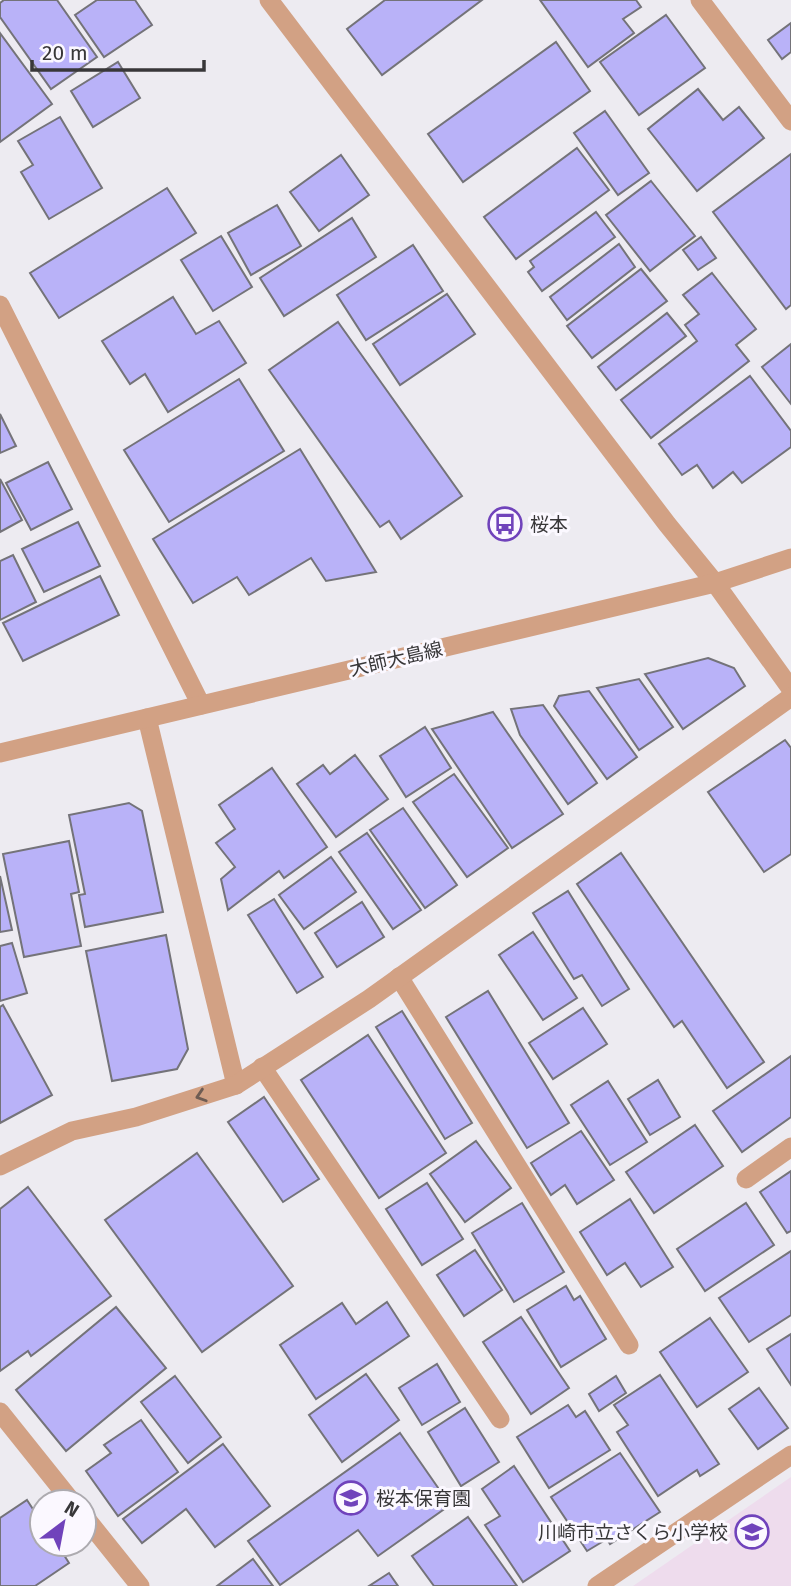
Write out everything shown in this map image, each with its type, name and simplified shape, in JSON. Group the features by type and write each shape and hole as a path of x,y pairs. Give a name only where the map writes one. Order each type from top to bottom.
{"street":[{"path":"269,0 667,524 715,583 791,688"},
{"path":"700,0 791,121"},
{"path":"0,305 201,705"},
{"name":"大師大島線","path":"0,753 715,583 791,558"},
{"path":"0,1166 72,1130 136,1116 236,1085 399,977 791,697"},
{"path":"147,718 236,1085"},
{"path":"399,977 629,1345"},
{"path":"262,1067 500,1419"},
{"path":"746,1178 791,1147"},
{"path":"0,1412 61,1488"},
{"path":"597,1586 791,1455"},
{"path":"98,1534 140,1586"}],"shaded area":[{"name":"川崎市立さくら小学校","path":"791,1477 791,1586 633,1586"}],"building":[{"path":"4,0 57,0 97,57 51,89 0,17 0,3"},
{"path":"97,0 135,0 152,25 104,57 75,15"},
{"path":"385,0 482,0 382,75 347,29"},
{"path":"540,0 636,0 641,7 623,19 634,33 588,67"},
{"path":"666,15 705,68 639,115 600,62"},
{"path":"791,23 791,52 782,59 768,40"},
{"path":"0,33 52,104 0,142"},
{"path":"556,42 590,91 463,182 428,134"},
{"path":"118,62 140,98 93,127 71,91"},
{"path":"698,89 723,120 739,107 764,138 697,191 648,129"},
{"path":"605,111 649,173 618,195 574,133"},
{"path":"60,117 102,188 49,219 21,172 33,165 18,141"},
{"path":"577,148 609,190 516,259 484,217"},
{"path":"791,154 791,305 786,309 713,212"},
{"path":"341,155 369,195 319,231 290,192"},
{"path":"651,181 695,236 650,271 606,215"},
{"path":"167,188 196,233 59,318 30,273"},
{"path":"277,205 301,246 251,275 228,233"},
{"path":"596,212 615,237 542,291 528,272 534,267 530,261"},
{"path":"352,218 376,257 284,316 260,278"},
{"path":"221,236 252,287 213,311 181,260"},
{"path":"701,237 716,258 698,270 683,250"},
{"path":"619,244 635,267 567,320 550,297"},
{"path":"413,245 443,291 366,340 337,295"},
{"path":"641,269 667,301 592,358 567,326"},
{"path":"712,273 756,329 736,345 749,361 651,438 621,400 697,341 685,325 699,314 683,295"},
{"path":"447,294 475,334 400,385 373,344"},
{"path":"173,297 196,334 219,321 246,363 168,412 145,374 130,384 102,341"},
{"path":"667,313 686,336 616,390 598,367"},
{"path":"338,322 462,496 401,539 389,521 380,527 269,370"},
{"path":"791,344 791,404 762,367"},
{"path":"750,376 791,431 791,447 742,483 733,472 713,488 697,465 682,475 659,444"},
{"path":"239,379 284,451 169,522 124,450"},
{"path":"0,414 16,446 0,453"},
{"path":"300,449 376,572 326,581 311,558 249,595 237,577 193,603 153,539"},
{"path":"48,462 72,509 31,530 6,483"},
{"path":"0,479 22,520 0,532"},
{"path":"78,522 100,566 44,592 22,549"},
{"path":"13,555 36,602 0,620 0,561"},
{"path":"100,576 119,615 23,661 3,623"},
{"path":"708,658 734,668 745,686 683,729 645,674"},
{"path":"639,679 673,727 639,750 597,688"},
{"path":"589,691 637,757 607,779 554,706 559,696"},
{"path":"543,705 597,783 568,804 520,735 511,709"},
{"path":"493,712 563,814 512,848 432,729"},
{"path":"425,727 451,768 406,797 380,756"},
{"path":"785,740 791,748 791,854 764,872 708,792"},
{"path":"355,755 388,799 336,837 297,784 323,765 330,774"},
{"path":"272,768 327,847 284,878 279,871 228,910 221,879 235,867 216,843 235,829 219,805"},
{"path":"454,774 508,848 467,877 413,802"},
{"path":"129,803 142,811 163,912 85,927 79,895 85,894 69,815"},
{"path":"403,808 457,885 425,908 370,830"},
{"path":"367,833 421,910 393,929 339,852"},
{"path":"69,841 79,892 71,894 81,946 24,957 3,854"},
{"path":"621,853 764,1062 727,1088 682,1021 674,1027 577,884"},
{"path":"331,857 356,892 304,929 279,895"},
{"path":"0,876 12,930 0,932"},
{"path":"568,891 629,989 602,1006 582,975 574,979 533,913"},
{"path":"274,899 323,977 297,993 248,915"},
{"path":"362,902 384,937 337,967 315,933"},
{"path":"533,932 577,998 543,1020 499,955"},
{"path":"166,935 188,1049 177,1069 112,1081 86,951"},
{"path":"12,943 27,993 0,1001 0,946"},
{"path":"488,991 569,1123 527,1148 446,1017"},
{"path":"3,1005 52,1095 0,1123 0,1007"},
{"path":"583,1008 607,1044 553,1079 529,1043"},
{"path":"402,1011 472,1123 445,1139 376,1027"},
{"path":"368,1035 446,1153 379,1198 301,1080"},
{"path":"791,1056 791,1117 742,1152 713,1111"},
{"path":"658,1080 680,1117 650,1135 628,1099"},
{"path":"608,1081 647,1142 610,1165 571,1105"},
{"path":"264,1097 319,1179 283,1202 228,1122"},
{"path":"695,1125 723,1166 654,1213 626,1172"},
{"path":"581,1131 614,1180 577,1204 565,1185 551,1195 531,1163"},
{"path":"476,1141 511,1188 465,1222 430,1174"},
{"path":"197,1153 293,1286 202,1352 105,1220"},
{"path":"791,1171 791,1231 787,1233 760,1192"},
{"path":"427,1183 463,1239 422,1265 386,1209"},
{"path":"28,1187 111,1296 31,1356 28,1351 0,1371 0,1209"},
{"path":"630,1199 673,1267 641,1287 625,1263 607,1275 580,1232"},
{"path":"522,1203 564,1272 514,1302 472,1233"},
{"path":"746,1203 774,1245 705,1291 677,1249"},
{"path":"475,1250 502,1290 464,1316 437,1275"},
{"path":"791,1251 791,1315 749,1342 719,1298"},
{"path":"566,1286 574,1300 580,1296 606,1339 561,1367 527,1310"},
{"path":"387,1302 409,1336 316,1399 280,1345 342,1303 356,1324"},
{"path":"116,1307 166,1368 66,1451 16,1390"},
{"path":"521,1317 569,1388 531,1414 483,1342"},
{"path":"710,1318 748,1372 697,1407 660,1352"},
{"path":"791,1334 791,1385 767,1349"},
{"path":"437,1364 460,1402 422,1425 399,1388"},
{"path":"366,1374 399,1420 342,1462 309,1415"},
{"path":"660,1375 719,1464 700,1476 697,1470 658,1496 617,1432 628,1425 614,1405"},
{"path":"175,1376 221,1437 188,1463 141,1402"},
{"path":"616,1376 626,1393 599,1411 589,1394"},
{"path":"759,1388 788,1428 758,1449 729,1409"},
{"path":"568,1405 576,1417 585,1411 610,1450 549,1488 517,1437"},
{"path":"465,1408 499,1462 461,1486 428,1432"},
{"path":"141,1420 178,1472 118,1516 86,1471 111,1453 104,1445"},
{"path":"400,1433 450,1505 378,1556 358,1530 280,1585 248,1541"},
{"path":"223,1444 270,1506 215,1547 186,1509 142,1543 123,1519"},
{"path":"620,1453 660,1512 610,1544 607,1539 587,1551 551,1497"},
{"path":"514,1466 570,1551 523,1582 485,1525 500,1516 482,1489"},
{"path":"27,1500 28,1558 66,1558 69,1563 35,1586 0,1586 0,1518"},
{"path":"468,1517 517,1586 434,1586 412,1556"},
{"path":"253,1559 273,1586 217,1586"},
{"path":"389,1573 398,1586 369,1586"}],"place":[{"name":"桜本","path":"505,524"},
{"name":"桜本保育園","path":"351,1498"},
{"name":"川崎市立さくら小学校","path":"752,1532"}]}
